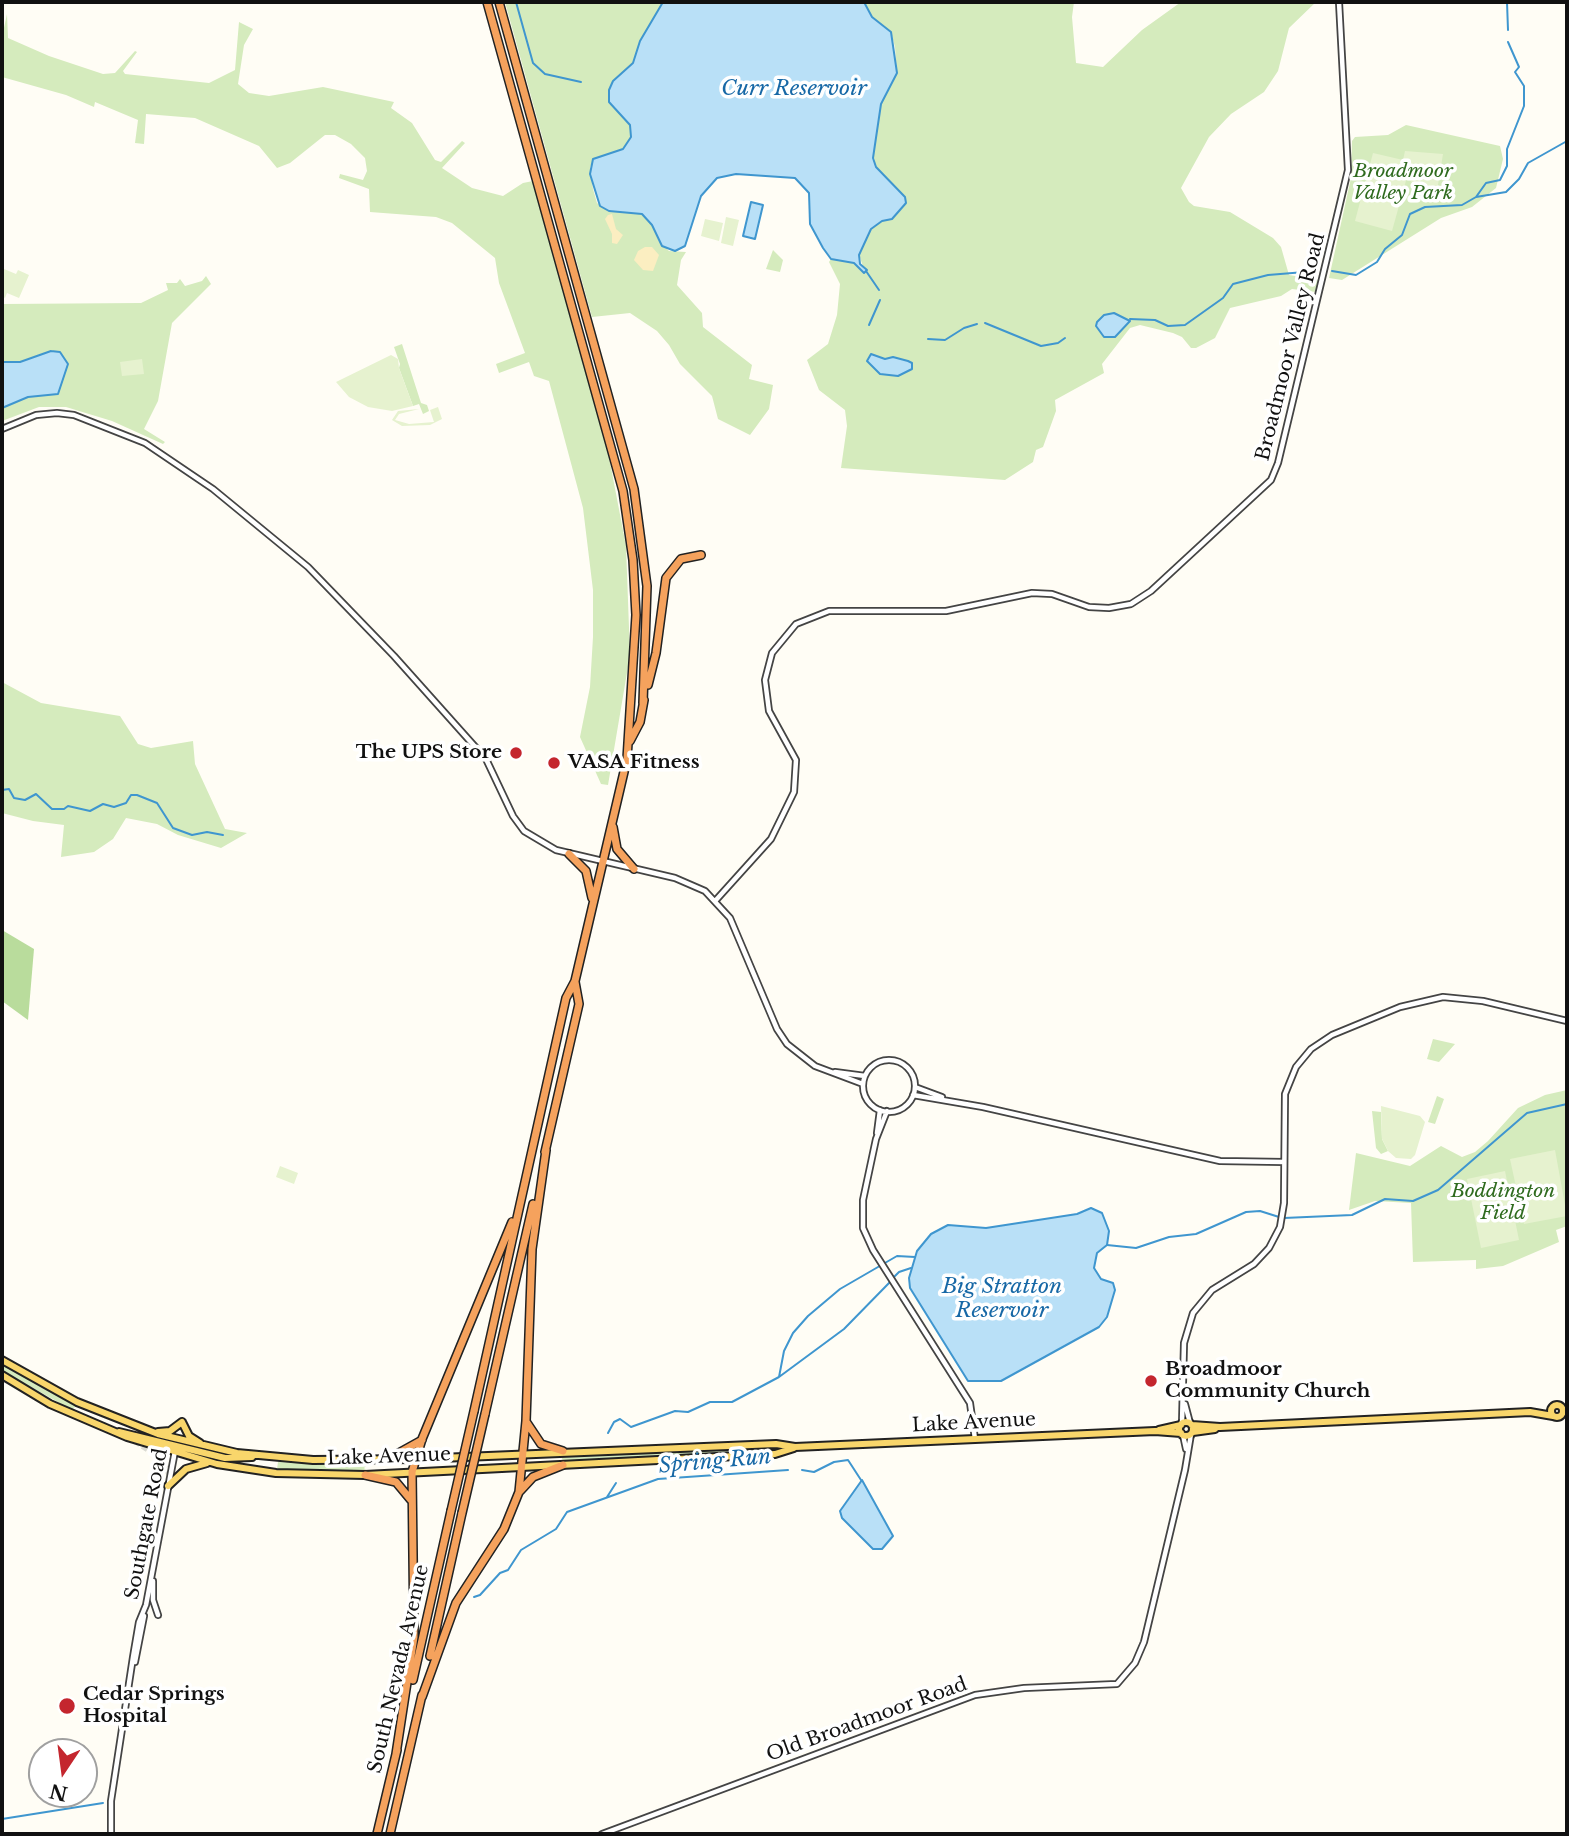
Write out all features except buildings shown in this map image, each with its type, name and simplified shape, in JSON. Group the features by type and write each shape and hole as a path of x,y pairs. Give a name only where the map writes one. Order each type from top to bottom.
{"highway":[{"path":"396,1754 414,1637 412,1472 422,1439 504,1246 525,1181 565,998 575,981 629,741 627,722 635,646 633,560 623,491 488,2"},
{"path":"499,2 634,489 647,586 643,703"},
{"path":"629,741 640,722 656,653 666,578 681,559 701,555"},
{"path":"612,822 617,849 634,869"},
{"path":"569,854 586,871 593,901"},
{"path":"422,1697 456,1602 504,1529 519,1492 526,1421 532,1249 546,1150 579,1004 575,981"},
{"name":"South Nevada Avenue","path":"390,1834 546,1150"},
{"name":"South Nevada Avenue","path":"377,1834 525,1181"},
{"path":"526,1421 541,1444 563,1451"},
{"path":"386,1460 422,1439"},
{"path":"519,1492 534,1477 563,1465"},
{"path":"365,1475 396,1482 412,1501"}],"main road":[{"name":"Lake Avenue","path":"2,1360 77,1402 153,1432 213,1463 276,1473 365,1475 775,1454 795,1447"},
{"name":"Lake Avenue","path":"2,1376 50,1404 111,1431 176,1446 208,1447 313,1460 416,1459 776,1444 795,1447 1530,1412 1552,1407 1565,1410"},
{"path":"1552,1407 1553,1416 1565,1410"},
{"name":"Lake Avenue","path":"1530,1412 1553,1416"},
{"path":"153,1432 170,1430 182,1422 189,1436 208,1447"},
{"name":"Lake Avenue","path":"1155,1431 1181,1424 1188,1430"},
{"path":"176,1446 225,1458 265,1456"},
{"path":"167,1486 186,1469 213,1463"}],"street":[{"name":"Broadmoor Valley Road","path":"716,900 771,839 794,792 796,760 769,712 765,680 772,653 796,624 829,611 947,611 1032,593 1052,594 1089,607 1109,608 1131,604 1151,591 1254,500 1271,480 1278,463 1349,170 1339,2"},
{"path":"2,429 43,413 74,415 145,443 213,489 308,567 394,656 489,763 513,816 524,831 547,846 569,854 687,882 716,900 734,927 782,1037 800,1057 863,1084"},
{"name":"Old Broadmoor Road","path":"1181,1424 1184,1401 1184,1343 1194,1313 1212,1290 1254,1264 1269,1248 1280,1227 1284,1210 1285,1094 1296,1067 1311,1049 1332,1035 1390,1012 1443,997 1483,1001 1567,1021"},
{"path":"895,1060 910,1070 915,1087 913,1095 901,1109 880,1110 868,1100 863,1084 866,1076 875,1064 895,1060"},
{"path":"831,1072 866,1076"},
{"path":"915,1087 946,1099"},
{"path":"913,1095 946,1099 1220,1161 1284,1162"},
{"path":"880,1110 861,1214 865,1235 970,1404 975,1438"},
{"path":"876,1139 887,1111"},
{"name":"Old Broadmoor Road","path":"602,1834 975,1695 1024,1688 1116,1684 1136,1663 1144,1642 1187,1453 1188,1430 1184,1401"},
{"name":"Southgate Road","path":"111,1834 111,1801 134,1662 138,1658 176,1446"},
{"path":"153,1569 153,1600 158,1615"}],"green space":[{"path":"505,2 663,2 633,63 613,81 609,90 609,102 630,125 631,137 623,149 593,159 590,168 593,189 597,203 609,211 642,214 652,225 659,241 669,251 686,252 681,260 677,285 702,313 703,327 752,365 749,379 773,385 769,409 750,435 718,419 712,396 680,364 657,331 630,313 592,317"},
{"path":"864,2 1074,2 1072,17 1076,63 1103,67 1142,30 1181,2 1316,2 1289,28 1278,71 1264,92 1231,114 1209,137 1181,188 1194,206 1230,212 1273,238 1281,247 1289,275 1319,280 1316,292 1292,289 1281,296 1230,308 1215,338 1196,348 1191,348 1182,337 1173,333 1140,325 1130,328 1102,364 1104,373 1055,400 1056,411 1043,447 1036,450 1033,462 1005,480 841,468 847,426 845,410 819,390 807,360 828,344 837,315 840,284 829,262 831,259 854,263 865,272 859,255 871,229 882,221 892,219 883,174 876,167 873,153 881,104 897,73 895,47 891,32 872,17"},
{"path":"7,14 8,38 49,56 103,74 115,73 135,51 137,52 123,71 125,74 209,83 235,70 239,22 253,29 244,45 238,84 249,93 269,96 323,87 394,102 391,108 412,123 435,160 441,162 462,141 465,143 442,168 472,188 503,196 523,183 533,181 609,457 626,546 630,655 608,785 601,784 580,737 590,687 593,637 593,590 583,508 549,381 534,376 529,362 499,373 496,364 525,353 499,283 495,258 452,223 436,217 370,212 369,189 339,178 340,174 363,180 367,171 365,158 351,144 335,135 325,135 290,163 277,168 259,146 195,118 146,114 144,144 135,143 138,120 95,102 94,107 66,95 2,77 2,37"},
{"name":"Broadmoor Valley Park","path":"1406,125 1500,146 1503,159 1496,188 1472,207 1441,218 1342,280 1329,278 1351,178 1352,141 1355,137 1388,135"},
{"path":"1405,151 1443,154 1437,191 1417,188 1407,177 1392,231 1355,221 1373,153 1403,160"},
{"path":"726,217 739,220 733,246 721,243"},
{"path":"705,219 723,223 719,241 701,236"},
{"path":"773,250 783,260 780,272 766,269"},
{"path":"4,269 16,274 18,270 29,275 19,298 7,293 5,298 2,296"},
{"path":"206,276 211,284 172,323 158,401 144,429 165,442 163,444 112,421 66,407 39,407 2,421 2,304 141,303 168,290 166,283 177,283 180,279 185,286 202,281"},
{"path":"402,344 421,403 427,405 429,411 423,414 419,404 413,406 399,368 394,347"},
{"path":"391,355 398,359 413,406 392,411 368,407 349,397 336,382"},
{"path":"142,359 144,374 122,376 120,362"},
{"path":"438,407 442,419 430,425 402,426 392,420 398,411 419,409 399,414 395,420 409,424 434,422 430,410"},
{"path":"2,682 41,703 120,716 138,744 151,748 193,741 195,764 225,829 247,833 221,848 178,835 157,824 126,818 113,839 94,852 61,857 64,825 2,813"},
{"path":"2,930 34,949 28,1020 2,1001"},
{"path":"1433,1039 1455,1044 1439,1062 1427,1059"},
{"name":"Boddington Field","path":"1567,1090 1567,1226 1556,1230 1559,1242 1503,1266 1476,1269 1476,1260 1413,1262 1411,1203 1375,1201 1349,1210 1356,1153 1410,1166 1441,1146 1462,1157 1475,1152 1488,1141 1518,1108 1545,1095"},
{"path":"1437,1096 1444,1099 1435,1124 1428,1122"},
{"path":"1381,1106 1420,1116 1425,1122 1415,1155 1411,1159 1396,1158 1388,1151 1382,1139"},
{"path":"1372,1111 1381,1112 1382,1139 1388,1151 1381,1154 1376,1148"},
{"path":"1555,1150 1567,1216 1524,1224 1510,1159"},
{"path":"280,1166 298,1173 294,1184 276,1177"},
{"path":"1505,1171 1519,1240 1481,1248 1467,1179"},
{"path":"2,1364 78,1406 73,1408 76,1412 4,1372"},
{"path":"771,1449 563,1462 561,1455 649,1452"},
{"path":"278,1462 367,1465 364,1468 367,1471 277,1469"}],"sand":[{"path":"612,214 616,229 623,235 617,244 612,243 612,234 605,219"},
{"path":"652,247 659,255 653,271 643,270 634,260 638,251"}],"water":[{"name":"Curr Reservoir","path":"663,2 864,2 872,17 891,32 897,73 881,104 873,158 876,167 905,197 906,203 892,219 882,221 871,229 859,255 860,264 867,270 864,273 854,263 831,259 823,248 810,224 809,193 795,178 736,174 717,178 701,196 685,246 675,251 662,246 652,225 642,214 609,211 600,206 590,174 593,159 623,149 631,137 630,125 609,102 609,90 613,81 633,63 640,41"},
{"path":"751,202 763,205 755,239 743,236"},
{"path":"1114,313 1130,321 1115,337 1104,337 1096,326 1097,322 1104,315"},
{"path":"51,351 60,352 68,364 58,394 28,397 2,408 2,362 20,362"},
{"path":"871,354 885,359 893,357 908,361 912,363 912,369 898,376 880,374 867,361"},
{"name":"Big Stratton Reservoir","path":"1091,1208 1102,1213 1109,1231 1107,1245 1097,1253 1094,1268 1101,1279 1113,1283 1115,1290 1107,1317 1099,1327 1001,1381 968,1381 910,1288 909,1278 917,1251 931,1234 948,1225 986,1228 1077,1214"},
{"path":"862,1480 893,1536 882,1549 873,1549 842,1518 840,1511"}],"waterway":[{"path":"516,2 533,63 545,74 581,82"},
{"path":"1507,2 1508,30"},
{"path":"1476,197 1486,183 1500,180 1507,166 1507,149 1524,106 1524,86 1515,72 1519,67 1508,42"},
{"path":"1332,271 1356,275 1377,262 1385,249 1402,235 1410,214 1425,207 1462,205 1476,197 1506,192 1519,179 1528,163 1567,141"},
{"path":"866,271 879,290"},
{"path":"1130,319 1155,320 1168,326 1185,325 1223,298 1233,284 1268,275 1317,271"},
{"path":"869,325 880,300"},
{"path":"985,323 1041,346 1058,343 1065,338"},
{"path":"928,339 945,340 964,328 977,324"},
{"path":"2,790 9,789 14,798 25,800 36,794 52,809 64,809 68,806 90,811 103,804 114,807 126,803 131,795 137,795 157,803 173,828 192,835 207,832 223,835"},
{"path":"1284,1218 1352,1215 1385,1199 1413,1201 1438,1190 1527,1113 1567,1104"},
{"path":"1107,1245 1136,1248 1169,1237 1196,1234 1246,1212 1260,1211 1279,1217"},
{"path":"779,1377 784,1351 793,1333 808,1316 840,1289 897,1256 915,1257"},
{"path":"894,1277 911,1268"},
{"path":"608,1433 614,1422 620,1419 631,1427 675,1411 688,1412 710,1402 732,1402 779,1377 844,1329 890,1282"},
{"name":"Spring Run","path":"802,1470 814,1472 834,1462 848,1460 861,1480"},
{"name":"Spring Run","path":"474,1597 480,1595 500,1573 508,1570 521,1550 556,1529 567,1512 658,1479 788,1470"},
{"path":"607,1497 616,1483"},
{"name":"Spring Run","path":"2,1819 103,1803"}],"tunnel":[{"path":"135,1441 159,1457 170,1475"}],"place":[{"name":"The UPS Store","path":"516,753"},
{"name":"VASA Fitness","path":"554,763"},
{"name":"Broadmoor Community Church","path":"1151,1381"},
{"name":"Cedar Springs Hospital","path":"67,1706"}]}
